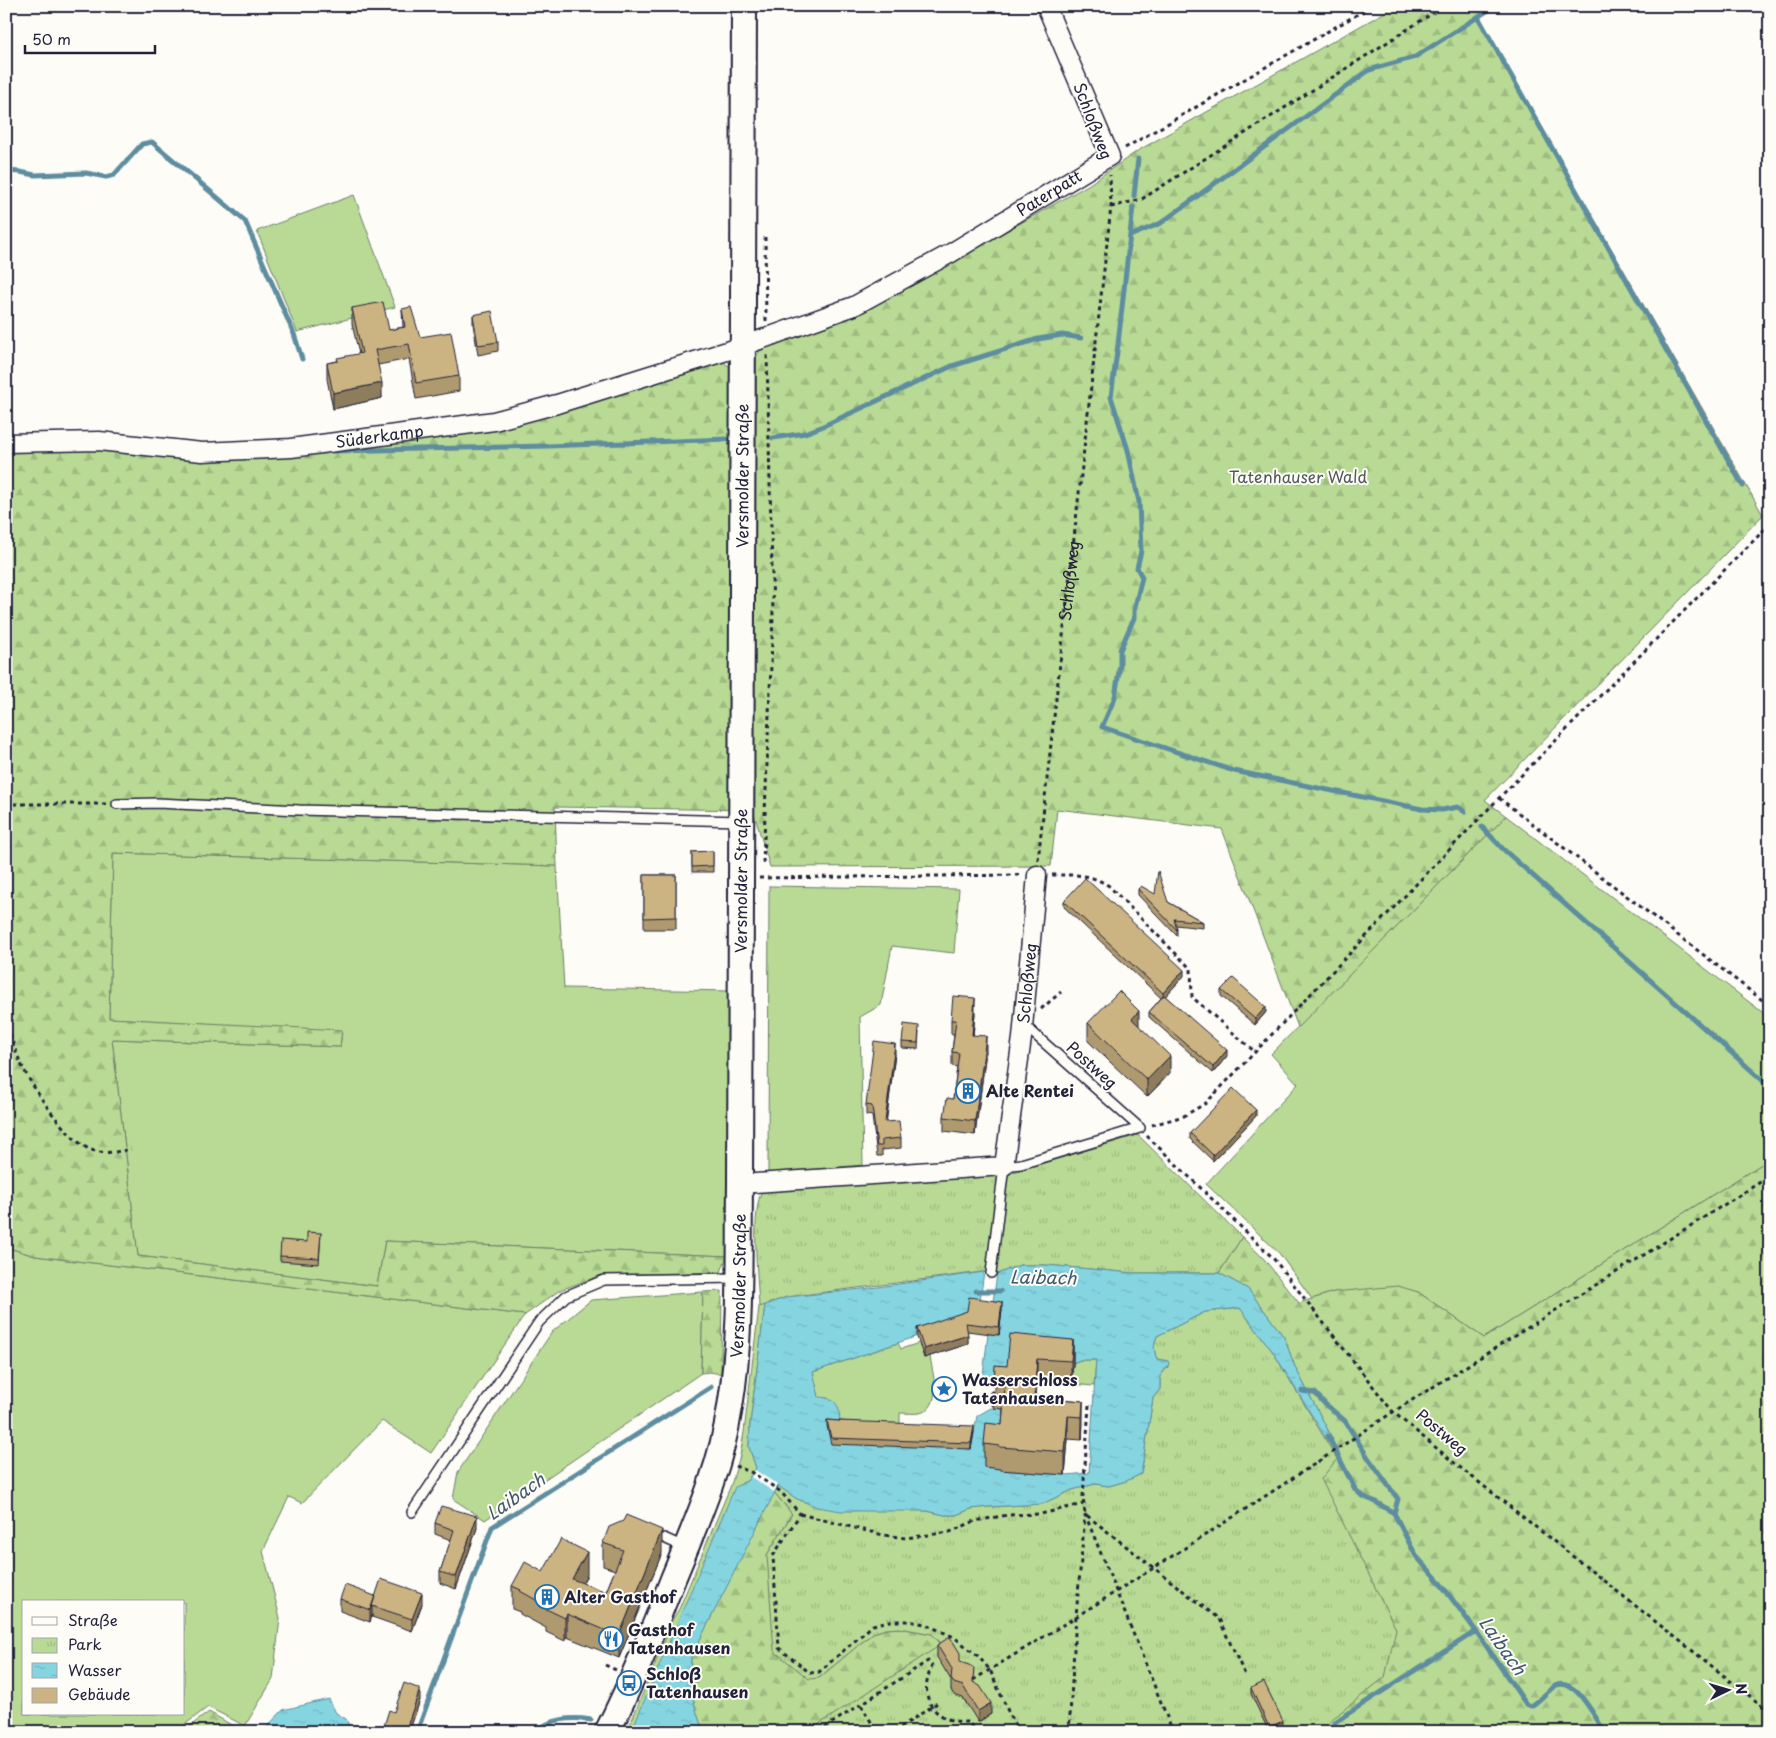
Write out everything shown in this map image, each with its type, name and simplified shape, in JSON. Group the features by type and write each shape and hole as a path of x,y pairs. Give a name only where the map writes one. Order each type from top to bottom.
{"main road":[{"name":"Versmolder Straße","path":"607,1732 686,1548 720,1458 730,1407 736,1357 740,1184 744,6"}],"street":[{"name":"Schloßweg","path":"1046,6 1110,156"},
{"name":"Paterpatt","path":"743,346 854,306 951,253 1110,156"},
{"name":"Süderkamp","path":"6,443 99,441 202,452 291,448 370,438 494,421 557,404 743,346"},
{"name":"Schloßweg","path":"1004,1166 1024,1024 1037,875"},
{"path":"740,1184 1004,1166"}],"lane":[{"path":"117,804 158,803 299,810 742,821"},
{"name":"Postweg","path":"1024,1024 1140,1128"},
{"path":"1004,1166 1021,1164 1140,1128"},
{"name":"Schloßweg","path":"991,1273 1004,1166"},
{"path":"412,1512 539,1322 566,1296 604,1280 738,1278"},
{"path":"664,1538 686,1548"}],"path":[{"path":"1110,156 1372,6"},
{"path":"1111,207 1142,198 1444,6"},
{"name":"Schloßweg","path":"1037,875 1111,207 1110,156"},
{"path":"763,868 773,616 767,338"},
{"path":"1140,1128 1184,1116 1206,1103 1499,798 1770,524"},
{"path":"1499,798 1770,1006"},
{"path":"6,804 117,804"},
{"path":"763,888 763,878 1037,875 1082,875 1097,878 1109,886 1191,969 1192,997 1255,1052"},
{"path":"6,1019 11,1040 22,1067 42,1099 67,1131 90,1149 108,1153 131,1149"},
{"name":"Postweg","path":"1140,1128 1273,1258 1393,1412 1452,1461 1770,1712"},
{"path":"973,1680 1154,1567 1393,1412 1770,1176"},
{"path":"994,1390 1004,1391 1005,1399 1003,1406 993,1405 989,1401 990,1394 994,1390"},
{"path":"1089,1405 1083,1496 1085,1514 1173,1732"},
{"path":"732,1465 753,1474 781,1492 800,1514 883,1535 906,1538 950,1532 975,1521 1008,1515 1041,1514 1083,1504"},
{"path":"800,1514 773,1556 778,1648 810,1673 819,1672 873,1625 889,1621 908,1621 925,1624 954,1637 978,1656 990,1670 1019,1732"},
{"path":"1085,1514 1219,1619 1245,1675"},
{"path":"1068,1732 1085,1514"},
{"path":"818,1732 928,1661 932,1666 927,1677 926,1689 932,1707 945,1719 956,1723 968,1722 973,1729 970,1732"},
{"path":"861,1704 877,1732"},
{"path":"894,1732 936,1704"}],"green space":[{"name":"Tatenhauser Wald","path":"1396,6 1493,6 1479,16 1763,515 1485,800 1506,816 1298,1027 1222,829 1057,809 1051,866 770,867 753,810 555,807 557,866 113,853 109,1018 342,1030 340,1047 112,1039 138,1256 377,1286 385,1241 727,1256 721,1272 602,1275 560,1290 525,1315 35,1256 6,1247 6,451 102,446 198,461 313,452 496,428 722,361 731,368 753,361 761,349 860,314 1088,185 1139,150"},
{"path":"354,195 395,307 297,332 257,231"},
{"path":"1506,816 1770,1018 1770,1159 1484,1338 1418,1292 1334,1292 1312,1299 1279,1253 1206,1184 1298,1084 1271,1054"},
{"path":"113,853 557,866 564,988 730,991 727,1256 385,1241 377,1286 138,1256 112,1039 340,1047 342,1031 109,1018"},
{"path":"769,886 959,889 954,953 892,946 881,1005 860,1017 863,1165 768,1173"},
{"path":"1138,1135 1242,1237 1219,1273 1133,1273 1046,1265 1020,1265 997,1274 982,1272 787,1297 759,1307 756,1228 759,1199 763,1189 977,1176 1017,1171"},
{"path":"1770,1159 1770,1732 1324,1732 1331,1720 1153,1398 1333,1440 1295,1367 1284,1337 1248,1289 1219,1273 1242,1237 1264,1259 1299,1303 1334,1292 1398,1286 1418,1292 1484,1338"},
{"path":"6,1247 35,1256 525,1315 431,1453 382,1421 302,1503 289,1497 263,1551 280,1618 273,1679 245,1726 208,1707 175,1732 6,1732"},
{"path":"722,1291 721,1374 701,1373 703,1292"},
{"path":"703,1292 701,1373 485,1520 453,1499 458,1472 552,1332 591,1300"},
{"path":"765,1305 750,1424 749,1447 756,1468 747,1481 742,1483 632,1730 627,1732 672,1620 679,1609 731,1485 740,1456 744,1432 759,1307"},
{"path":"1240,1308 1273,1352 1337,1459 1321,1479 1396,1629 1385,1677 1331,1720 1324,1732 807,1732 942,1644 932,1634 900,1628 886,1629 873,1633 819,1678 809,1679 774,1651 767,1555 792,1514 774,1492 778,1485 797,1499 956,1515 971,1509 1042,1504 1072,1490 1095,1484 1109,1486 1126,1481 1141,1474 1153,1398 1160,1389 1160,1376 1168,1367 1168,1361 1157,1359 1154,1348 1157,1336 1205,1312"},
{"path":"898,1343 901,1349 919,1343 924,1357 930,1356 935,1388 932,1404 920,1413 900,1413 900,1429 839,1427 827,1398 819,1398 813,1372"},
{"path":"1080,1360 1096,1360 1094,1386 1071,1384 1073,1363"},
{"path":"774,1492 792,1514 767,1555 819,1678 873,1633 886,1629 900,1628 932,1634 942,1645 807,1732 704,1732 697,1714 693,1695 691,1657"},
{"path":"209,1712 242,1731 182,1732"}],"water":[{"path":"1020,1265 1046,1265 1133,1273 1219,1273 1248,1289 1284,1337 1295,1367 1333,1440 1329,1443 1273,1352 1240,1308 1205,1312 1157,1336 1154,1348 1157,1359 1168,1361 1169,1364 1160,1376 1160,1389 1153,1398 1141,1474 1126,1481 1109,1486 1095,1484 1072,1490 1042,1504 971,1509 956,1515 945,1515 927,1511 841,1511 817,1507 797,1499 778,1486 691,1657 693,1695 697,1714 704,1732 631,1732 735,1487 747,1481 756,1468 749,1447 750,1424 765,1305 787,1297 871,1288 984,1272 979,1307 967,1319 813,1372 819,1397 835,1402 840,1415 839,1427 971,1449 977,1416 991,1408 1005,1409 1001,1470 1066,1475 1089,1473 1096,1360 1080,1360 1007,1389 996,1388 983,1375 988,1334 999,1335 992,1309 997,1274"},
{"path":"329,1699 336,1713 346,1719 352,1732 262,1732 283,1710"}],"pier":[{"path":"755,1470 778,1485 774,1492 751,1477"}],"building":[{"path":"383,302 389,330 405,327 402,309 411,307 420,337 451,332 459,376 416,383 409,344 375,350 382,383 333,393 327,363 338,361 337,358 362,353 352,308"},
{"path":"492,311 498,342 478,345 473,315"},
{"path":"713,851 713,866 692,867 692,852"},
{"path":"1158,871 1168,902 1203,922 1174,919 1177,930 1138,889 1141,886 1155,894"},
{"path":"644,875 676,875 676,917 644,918"},
{"path":"1085,878 1184,970 1163,993 1064,901"},
{"path":"1233,978 1266,1007 1255,1019 1221,990"},
{"path":"1119,991 1139,1011 1132,1019 1170,1056 1147,1080 1088,1023"},
{"path":"1164,995 1227,1050 1213,1067 1149,1012"},
{"path":"953,996 975,998 972,1035 986,1036 975,1121 944,1117 947,1098 953,1099 959,1053 952,1052 956,1020 951,1020"},
{"path":"904,1024 919,1026 918,1043 902,1042"},
{"path":"874,1041 895,1044 885,1122 899,1121 901,1138 882,1140 882,1146 877,1146 872,1106 866,1105"},
{"path":"1233,1088 1256,1110 1213,1155 1190,1133"},
{"path":"307,1232 321,1233 319,1258 280,1256 281,1240 307,1242"},
{"path":"969,1297 1002,1302 999,1327 966,1323 968,1335 924,1349 917,1328 967,1311"},
{"path":"1010,1334 1073,1340 1071,1361 1037,1359 1034,1397 1083,1401 1082,1417 1068,1416 1065,1452 984,1444 986,1423 1002,1425 1005,1386 994,1385 995,1365 1007,1366"},
{"path":"827,1420 974,1426 971,1443 831,1438"},
{"path":"441,1506 477,1516 456,1577 440,1572 454,1530 435,1523"},
{"path":"626,1515 662,1530 619,1636 567,1614 565,1618 546,1609 547,1606 512,1586 525,1562 543,1572 561,1539 587,1552 572,1579 606,1592 623,1550 603,1543 609,1527 623,1521"},
{"path":"381,1579 422,1593 412,1619 372,1606"},
{"path":"345,1585 375,1596 370,1610 340,1599"},
{"path":"950,1637 960,1653 960,1662 974,1668 973,1682 980,1686 991,1703 978,1711 963,1686 954,1683 951,1679 952,1669 937,1645"},
{"path":"1264,1682 1283,1721 1269,1727 1251,1688"},
{"path":"404,1683 420,1689 405,1732 399,1732 384,1726 389,1710 394,1712"}],"waterway":[{"path":"1130,236 1161,223 1369,70 1415,57 1495,6"},
{"path":"1478,17 1743,486"},
{"path":"6,171 35,175 86,173 106,177 114,175 142,144 152,142 245,221 294,334 302,359"},
{"path":"1134,196 1138,159"},
{"path":"1133,207 1111,397 1128,450 1139,502 1141,551 1137,568 1142,577 1134,618 1120,650 1120,665 1115,697 1102,727 1234,771 1422,809 1442,810 1458,807 1465,812"},
{"path":"773,438 805,433 821,427 952,366 1038,339 1062,335 1081,338"},
{"path":"333,451 547,446 727,439"},
{"path":"1482,827 1503,849 1770,1087"},
{"name":"Laibach","path":"976,1291 1000,1291"},
{"name":"Laibach","path":"417,1732 492,1527 711,1387"},
{"name":"Laibach","path":"1302,1391 1315,1393 1345,1421 1369,1459 1398,1499 1394,1513"},
{"name":"Laibach","path":"1328,1436 1355,1489 1362,1496 1394,1513 1416,1556 1437,1579 1476,1631 1526,1704 1531,1706 1555,1686 1562,1684 1577,1692 1605,1732"},
{"path":"1336,1732 1335,1722 1476,1631"},
{"name":"Laibach","path":"536,1732 541,1727 554,1721 591,1720"}],"place":[{"name":"Alte Rentei","path":"968,1091"},
{"name":"Wasserschloss Tatenhausen","path":"944,1389"},
{"name":"Alter Gasthof","path":"547,1597"},
{"name":"Gasthof Tatenhausen","path":"611,1639"},
{"name":"Schloß Tatenhausen","path":"629,1683"}]}
